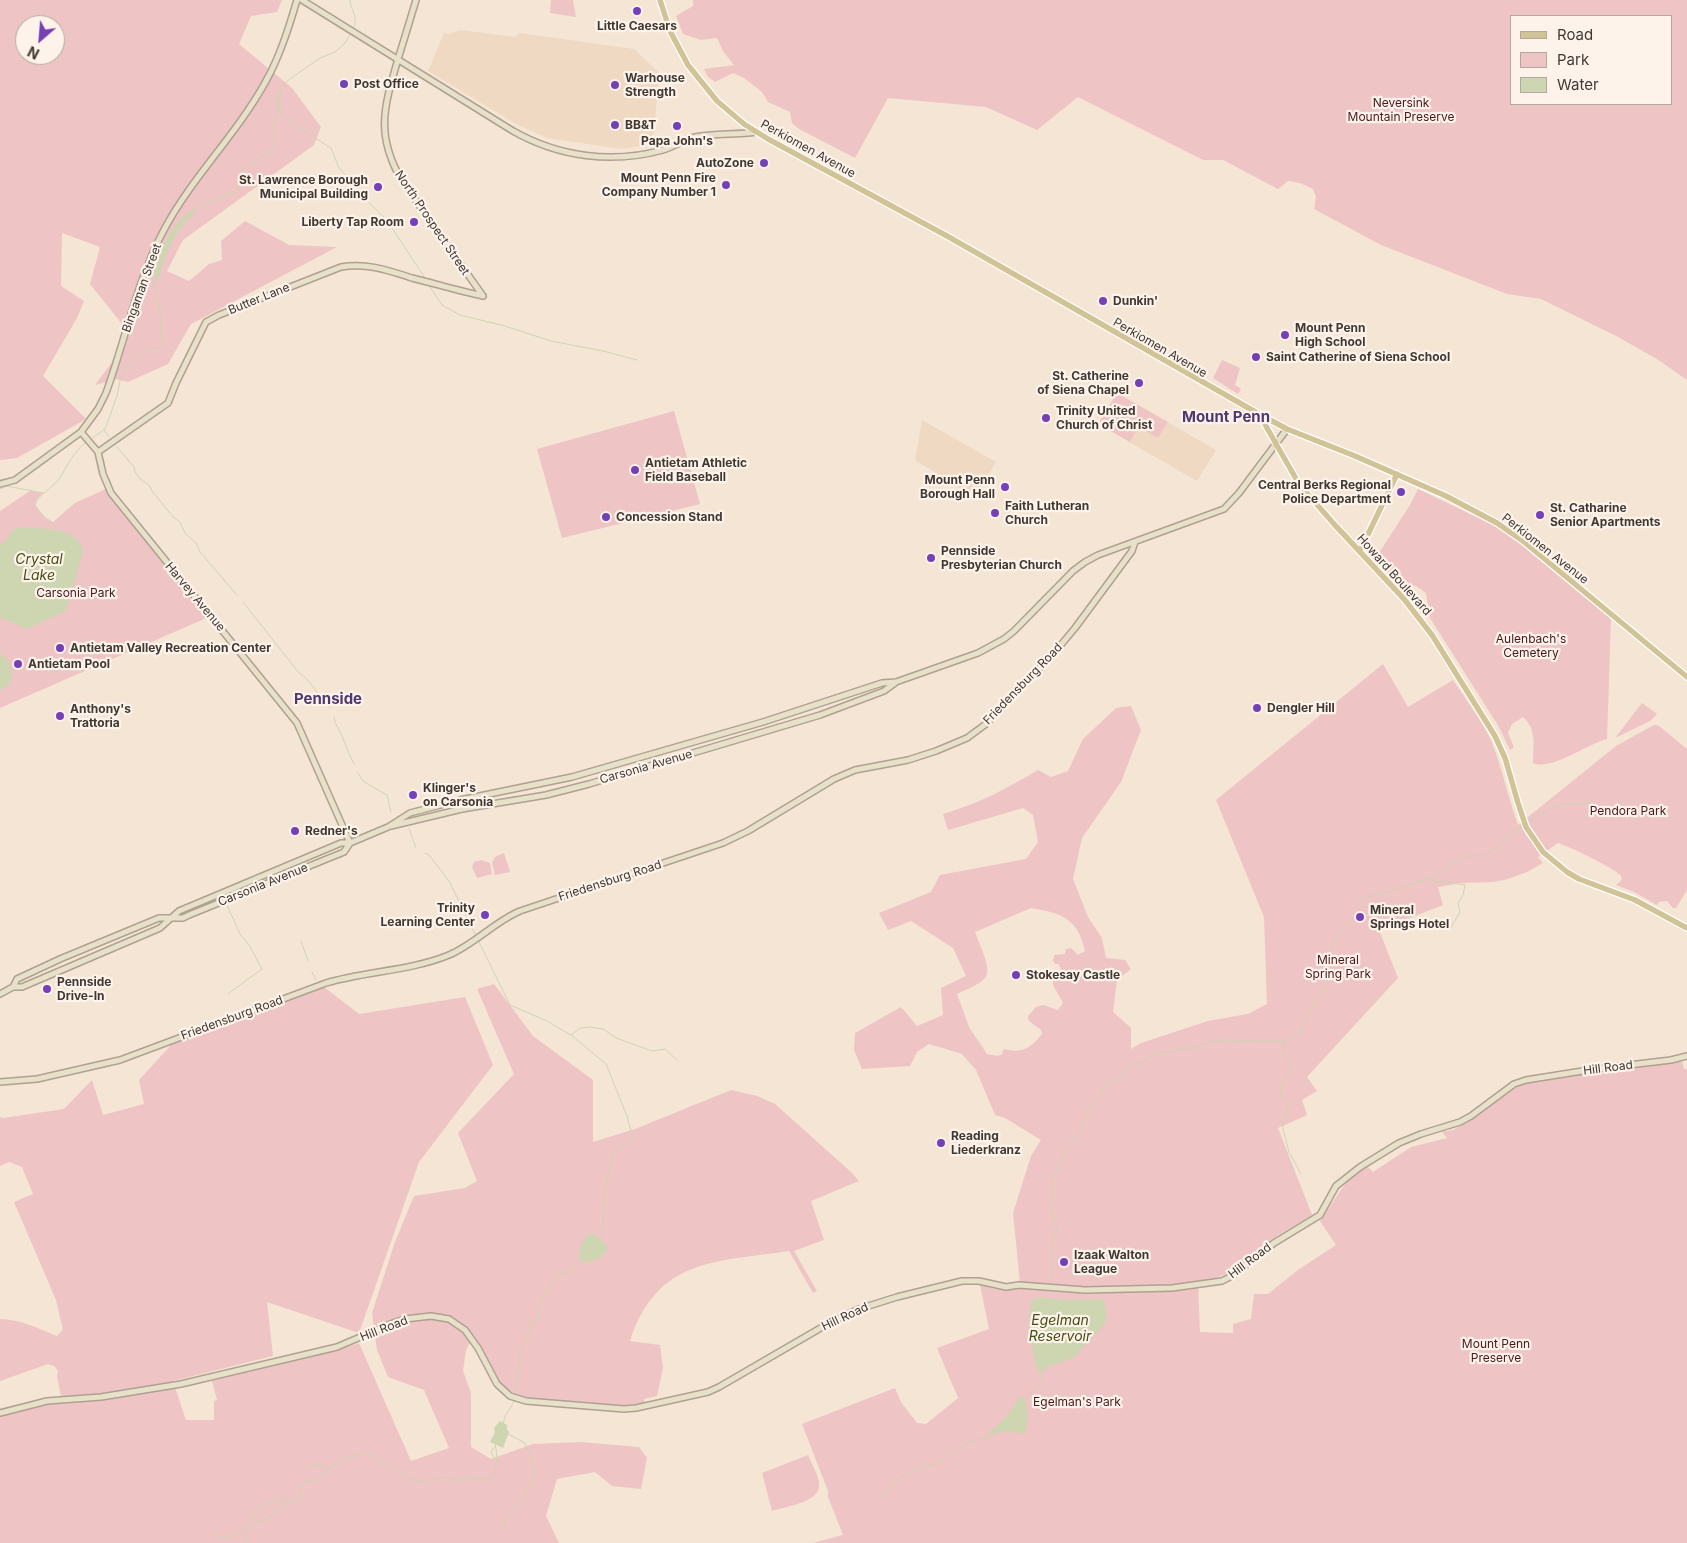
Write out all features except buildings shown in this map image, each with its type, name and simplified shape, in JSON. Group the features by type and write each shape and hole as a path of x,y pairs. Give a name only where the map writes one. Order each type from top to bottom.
{"main road":[{"name":"Perkiomen Avenue","path":"660,0 677,46 698,79 726,109 756,132 947,236 1287,429 1397,474 1466,505 1511,532 1687,677"},
{"name":"Howard Boulevard","path":"1259,414 1299,484 1404,599 1432,635 1496,736 1505,758 1521,814 1526,827 1537,844 1567,872 1589,884 1634,900 1687,928"},
{"path":"1360,551 1397,474"}],"street":[{"name":"Bingaman Street","path":"0,484 15,480 81,432 98,409 106,393 146,272 160,238 181,203 265,83 281,48 296,0"},
{"path":"302,0 519,134 547,147 568,153 597,157 632,156 664,150 692,138 719,133 756,132"},
{"name":"North Prospect Street","path":"416,0 384,110 384,130 391,159 402,181 483,296"},
{"name":"Butter Lane","path":"98,452 168,404 176,382 206,322 219,315 341,267 351,266 370,266 483,296"},
{"name":"Carsonia Avenue","path":"0,994 12,987 22,986 160,928 179,911 342,843 350,843 388,827 410,813 460,800 572,777 763,722 882,683 896,682 978,653 998,643 1014,631 1078,566 1098,555 1224,508 1235,498 1287,429"},
{"name":"Harvey Avenue","path":"81,432 98,452 102,474 111,493 297,723 350,843"},
{"name":"Friedensburg Road","path":"0,1082 37,1079 120,1060 326,983 345,977 412,966 439,959 465,947 506,918 520,911 735,838 824,784 855,770 908,760 955,744 986,724 1055,652 1122,565 1132,551 1135,542"},
{"name":"Carsonia Avenue","path":"388,827 462,810 546,795 589,784 820,715 884,692 896,682"},
{"name":"Carsonia Avenue","path":"12,987 17,979 60,959 159,918 183,918 344,852 350,843"},
{"name":"Hill Road","path":"0,1413 47,1401 101,1398 181,1384 336,1347 405,1319 431,1316 449,1319 465,1330 478,1348 497,1384 505,1393 515,1398 526,1401 619,1409 636,1408 708,1392 831,1322 859,1309 897,1297 962,1281 979,1280 1006,1287 1019,1285 1098,1290 1178,1288 1222,1281 1232,1276 1274,1243 1320,1215 1336,1186 1360,1167 1399,1143 1454,1124 1471,1116 1514,1084 1544,1077 1672,1060 1687,1056"}],"shaded area":[{"path":"461,30 515,37 520,33 634,49 659,73 654,133 649,141 641,146 621,149 547,138 516,124 428,71 444,33 449,34"},
{"path":"1117,393 1216,450 1197,481 1098,424"},
{"path":"922,420 996,462 976,497 936,475 935,472 916,461"}],"green space":[{"path":"0,0 282,0 277,12 251,16 239,44 292,88 321,127 314,145 183,240 167,271 189,281 209,264 222,260 221,241 245,221 289,245 337,247 191,324 168,364 128,382 116,379 95,385 127,342 122,324 90,284 100,247 62,233 61,286 84,301 77,318 43,376 86,419 17,458 0,460"},
{"path":"551,0 573,0 576,17 550,13"},
{"name":"Neversink Mountain Preserve","path":"693,0 1687,0 1687,380 1657,359 1616,336 1541,299 1507,294 1381,245 1314,209 1316,197 1313,189 1300,183 1288,181 1278,189 1223,160 1203,160 1078,97 1037,130 986,107 888,98 855,158 799,129 792,123 790,112 768,102 762,92 744,78 733,73 715,82 708,77 704,69 734,65 723,51 717,38 701,40 683,34 676,16 693,6"},
{"path":"1222,360 1240,368 1235,385 1241,389 1238,394 1213,378"},
{"path":"1117,393 1168,422 1158,438 1138,427 1130,442 1098,424"},
{"path":"674,411 700,504 562,538 537,449"},
{"name":"Carsonia Park","path":"108,488 211,616 0,708 0,511 30,491 43,493 37,499 35,505 45,518 53,522 75,503"},
{"name":"Aulenbach's Cemetery","path":"1418,489 1493,525 1518,542 1611,619 1607,739 1550,763 1533,763 1534,744 1532,732 1523,717 1512,724 1508,733 1514,747 1510,750 1499,727 1430,618 1426,593 1416,586 1399,585 1376,561 1377,556 1410,505"},
{"name":"Mount Penn Preserve","path":"1383,664 1408,707 1453,680 1491,740 1518,825 1616,746 1654,725 1659,726 1687,749 1687,890 1676,908 1673,908 1667,901 1659,902 1657,905 1634,892 1616,885 1621,881 1622,877 1619,874 1590,857 1558,843 1538,857 1543,863 1527,872 1508,879 1438,887 1443,905 1379,930 1398,978 1307,1077 1317,1091 1302,1100 1307,1115 1278,1128 1312,1215 1268,1242 1229,1273 1220,1277 1198,1281 1200,1332 1233,1333 1233,1324 1251,1319 1254,1294 1268,1294 1298,1270 1336,1245 1320,1221 1347,1181 1367,1166 1373,1172 1411,1147 1447,1138 1442,1132 1453,1130 1467,1122 1526,1082 1682,1061 1684,1069 1687,1069 1687,1543 813,1543 843,1535 802,1424 895,1388 901,1402 917,1423 926,1424 958,1398 937,1348 989,1329 980,1285 995,1289 1019,1289 1013,1213 1031,1156 1041,1140 1005,1118 995,1115 976,1070 962,1054 929,1044 917,1052 910,1066 862,1069 854,1050 855,1033 901,1007 917,1026 943,1015 941,988 966,976 953,948 911,921 888,930 879,913 931,892 940,875 1026,859 1038,842 1033,815 1023,808 948,830 943,814 992,795 1038,770 1051,777 1068,771 1083,739 1116,708 1131,706 1141,730 1121,782 1082,838 1073,879 1088,917 1102,938 1106,958 1125,960 1131,969 1117,980 1113,1012 1131,1028 1131,1049 1141,1043 1208,1021 1248,1014 1267,1004 1264,917 1216,800","holes":["1031,908 1051,912 1067,919 1078,931 1085,951 1078,955 1071,948 1066,949 1065,954 1054,955 1053,961 1055,964 1059,964 1061,971 1053,979 1053,985 1063,1003 1058,1010 1043,1005 1036,1007 1028,1016 1029,1021 1041,1030 1042,1034 1038,1039 1026,1049 1016,1051 1004,1049 1002,1054 998,1056 987,1054 969,1027 957,994 979,983 987,974 986,962 975,932"]},
{"path":"1642,703 1657,714 1650,721 1615,738"},
{"path":"504,853 510,872 495,875 492,863 495,857"},
{"path":"481,860 490,863 492,874 477,878 472,867 474,862"},
{"path":"494,984 533,1036 593,1080 593,1142 635,1129 731,1090 757,1096 775,1104 851,1172 859,1181 811,1201 824,1240 794,1251 817,1291 813,1293 789,1251 714,1262 692,1269 673,1279 656,1293 642,1314 630,1341 660,1345 663,1368 657,1396 644,1399 645,1403 627,1406 539,1400 519,1396 500,1383 473,1337 466,1350 463,1371 471,1393 471,1447 491,1459 533,1444 580,1442 639,1447 647,1458 641,1489 612,1486 595,1472 557,1479 546,1516 559,1543 0,1543 0,1411 61,1397 57,1376 58,1371 54,1366 48,1364 0,1381 0,1319 22,1323 57,1336 63,1330 56,1300 14,1202 33,1194 22,1167 9,1162 0,1166 0,1117 64,1109 92,1080 103,1115 144,1104 139,1080 171,1045 324,987 359,1014 465,997 493,1065 419,1162 359,1333 267,1302 273,1356 173,1381 186,1420 214,1420 214,1401 217,1400 212,1381 336,1351 359,1343 411,1461 449,1448 424,1390 388,1377 377,1350 372,1313 395,1242 414,1196 465,1188 477,1181 458,1133 514,1074 477,989"},
{"path":"808,1455 816,1472 819,1489 810,1499 772,1511 762,1473"}],"water":[{"path":"199,207 185,222 174,239 165,256 159,277 154,284 157,263 167,239 181,219"},
{"name":"Crystal Lake","path":"23,527 50,529 68,534 80,544 83,552 66,611 27,629 0,617 0,546 14,529"},
{"path":"0,653 11,667 12,678 6,687 0,690"},
{"path":"592,1233 608,1248 598,1259 591,1262 583,1262 579,1258 580,1247 586,1237"},
{"name":"Egelman Reservoir","path":"1039,1297 1066,1300 1103,1299 1107,1313 1102,1327 1073,1358 1048,1367 1041,1373 1038,1371 1032,1346 1029,1314 1032,1300"},
{"path":"1019,1397 1024,1398 1027,1406 1026,1432 1023,1434 998,1432 987,1438 991,1431 1008,1415"},
{"path":"500,1421 507,1425 509,1432 503,1448 490,1442 495,1432 494,1428"}],"waterway":[{"path":"350,0 355,17 353,30"},
{"path":"200,207 211,200 233,193 238,188 242,170 246,165 249,165 275,147 273,125 277,112 276,95 286,82 294,76 320,58 335,52 345,43 351,33"},
{"path":"281,91 279,103 282,113 287,120 331,148 339,168 366,200 386,219 425,278"},
{"path":"91,439 105,429 125,367 148,350 160,347 162,344 160,314 154,283"},
{"path":"428,284 442,305 460,315 505,326 551,341 637,360"},
{"path":"104,430 109,437"},
{"path":"58,530 35,505 39,497 59,479 74,455 87,441"},
{"path":"117,447 134,467 140,479 150,486 173,517 180,522 185,533 196,543 200,552 237,595"},
{"path":"0,489 7,486 43,493"},
{"path":"243,602 299,673 328,702 330,708"},
{"path":"334,717 354,764"},
{"path":"358,773 363,781 387,795 391,812"},
{"path":"1527,823 1538,815 1562,804 1592,803"},
{"path":"1358,905 1361,901 1371,896 1432,877 1465,857 1487,854 1523,825"},
{"path":"409,828 416,848"},
{"path":"425,853 429,855 449,881 476,936"},
{"path":"1432,878 1433,882 1441,881 1465,885 1463,895 1458,903 1460,912 1450,929 1438,930"},
{"path":"227,905 240,934 249,945 262,969 228,994"},
{"path":"1051,1285 1052,1243 1057,1231 1050,1203 1053,1177 1062,1162 1063,1155 1069,1144 1079,1132 1084,1119 1098,1100 1103,1089 1133,1064 1142,1063 1155,1054 1225,1040 1281,1042 1300,1032 1311,1008 1334,975 1330,958 1332,946 1339,934 1351,922"},
{"path":"478,940 510,1005 547,1021 571,1035 580,1028 603,1029 616,1038 652,1051 665,1049 677,1060"},
{"path":"301,941 308,961"},
{"path":"312,972 316,980"},
{"path":"571,1035 606,1064 627,1116 633,1139 613,1153 606,1184 601,1240"},
{"path":"1285,1043 1282,1049 1291,1069 1280,1086 1281,1096 1287,1101 1287,1115 1283,1127 1289,1152 1301,1174"},
{"path":"516,1396 520,1350 530,1331 528,1327 530,1321 535,1322 540,1317 536,1311 557,1274 571,1272 580,1259"},
{"path":"1025,1400 1041,1380 1041,1371"},
{"path":"503,1424 505,1416 515,1400"},
{"path":"504,1529 506,1516 526,1492 534,1477 533,1464 525,1443 508,1434"},
{"path":"880,1497 885,1494 896,1480 916,1469 929,1464 935,1465 959,1448 987,1437"},
{"path":"248,1543 244,1534 259,1521 271,1517 290,1501 297,1501 302,1486 306,1482 318,1479 329,1468 346,1459 366,1452 407,1477 429,1484 443,1477 459,1481 469,1476 472,1479 479,1477 490,1480 497,1462 495,1444"},
{"path":"494,1447 491,1453 496,1460"},
{"path":"308,1467 318,1465 329,1468"},
{"path":"213,1534 228,1539 246,1526 260,1508 280,1498 290,1501"}],"place":[{"name":"Little Caesars","path":"637,11"},
{"name":"Post Office","path":"344,84"},
{"name":"Warhouse Strength","path":"615,85"},
{"name":"BB&T","path":"615,125"},
{"name":"Papa John's","path":"677,126"},
{"name":"AutoZone","path":"764,163"},
{"name":"Mount Penn Fire Company Number 1","path":"726,185"},
{"name":"St. Lawrence Borough Municipal Building","path":"378,187"},
{"name":"Liberty Tap Room","path":"414,222"},
{"name":"Dunkin'","path":"1103,301"},
{"name":"Mount Penn High School","path":"1285,335"},
{"name":"Saint Catherine of Siena School","path":"1256,357"},
{"name":"St. Catherine of Siena Chapel","path":"1139,383"},
{"name":"Trinity United Church of Christ","path":"1046,418"},
{"name":"Antietam Athletic Field Baseball","path":"635,470"},
{"name":"Mount Penn Borough Hall","path":"1005,487"},
{"name":"Central Berks Regional Police Department","path":"1401,492"},
{"name":"Faith Lutheran Church","path":"995,513"},
{"name":"St. Catharine Senior Apartments","path":"1540,515"},
{"name":"Concession Stand","path":"606,517"},
{"name":"Pennside Presbyterian Church","path":"931,558"},
{"name":"Antietam Valley Recreation Center","path":"60,648"},
{"name":"Antietam Pool","path":"18,664"},
{"name":"Dengler Hill","path":"1257,708"},
{"name":"Anthony's Trattoria","path":"60,716"},
{"name":"Klinger's on Carsonia","path":"413,795"},
{"name":"Redner's","path":"295,831"},
{"name":"Trinity Learning Center","path":"485,915"},
{"name":"Mineral Springs Hotel","path":"1360,917"},
{"name":"Stokesay Castle","path":"1016,975"},
{"name":"Pennside Drive-In","path":"47,989"},
{"name":"Reading Liederkranz","path":"941,1143"},
{"name":"Izaak Walton League","path":"1064,1262"}],"district":[{"name":"Mount Penn","path":"1226,417"},
{"name":"Pennside","path":"328,699"}],"park label":[{"name":"Pendora Park","path":"1628,811"},
{"name":"Mineral Spring Park","path":"1338,967"},
{"name":"Egelman's Park","path":"1077,1402"}]}
